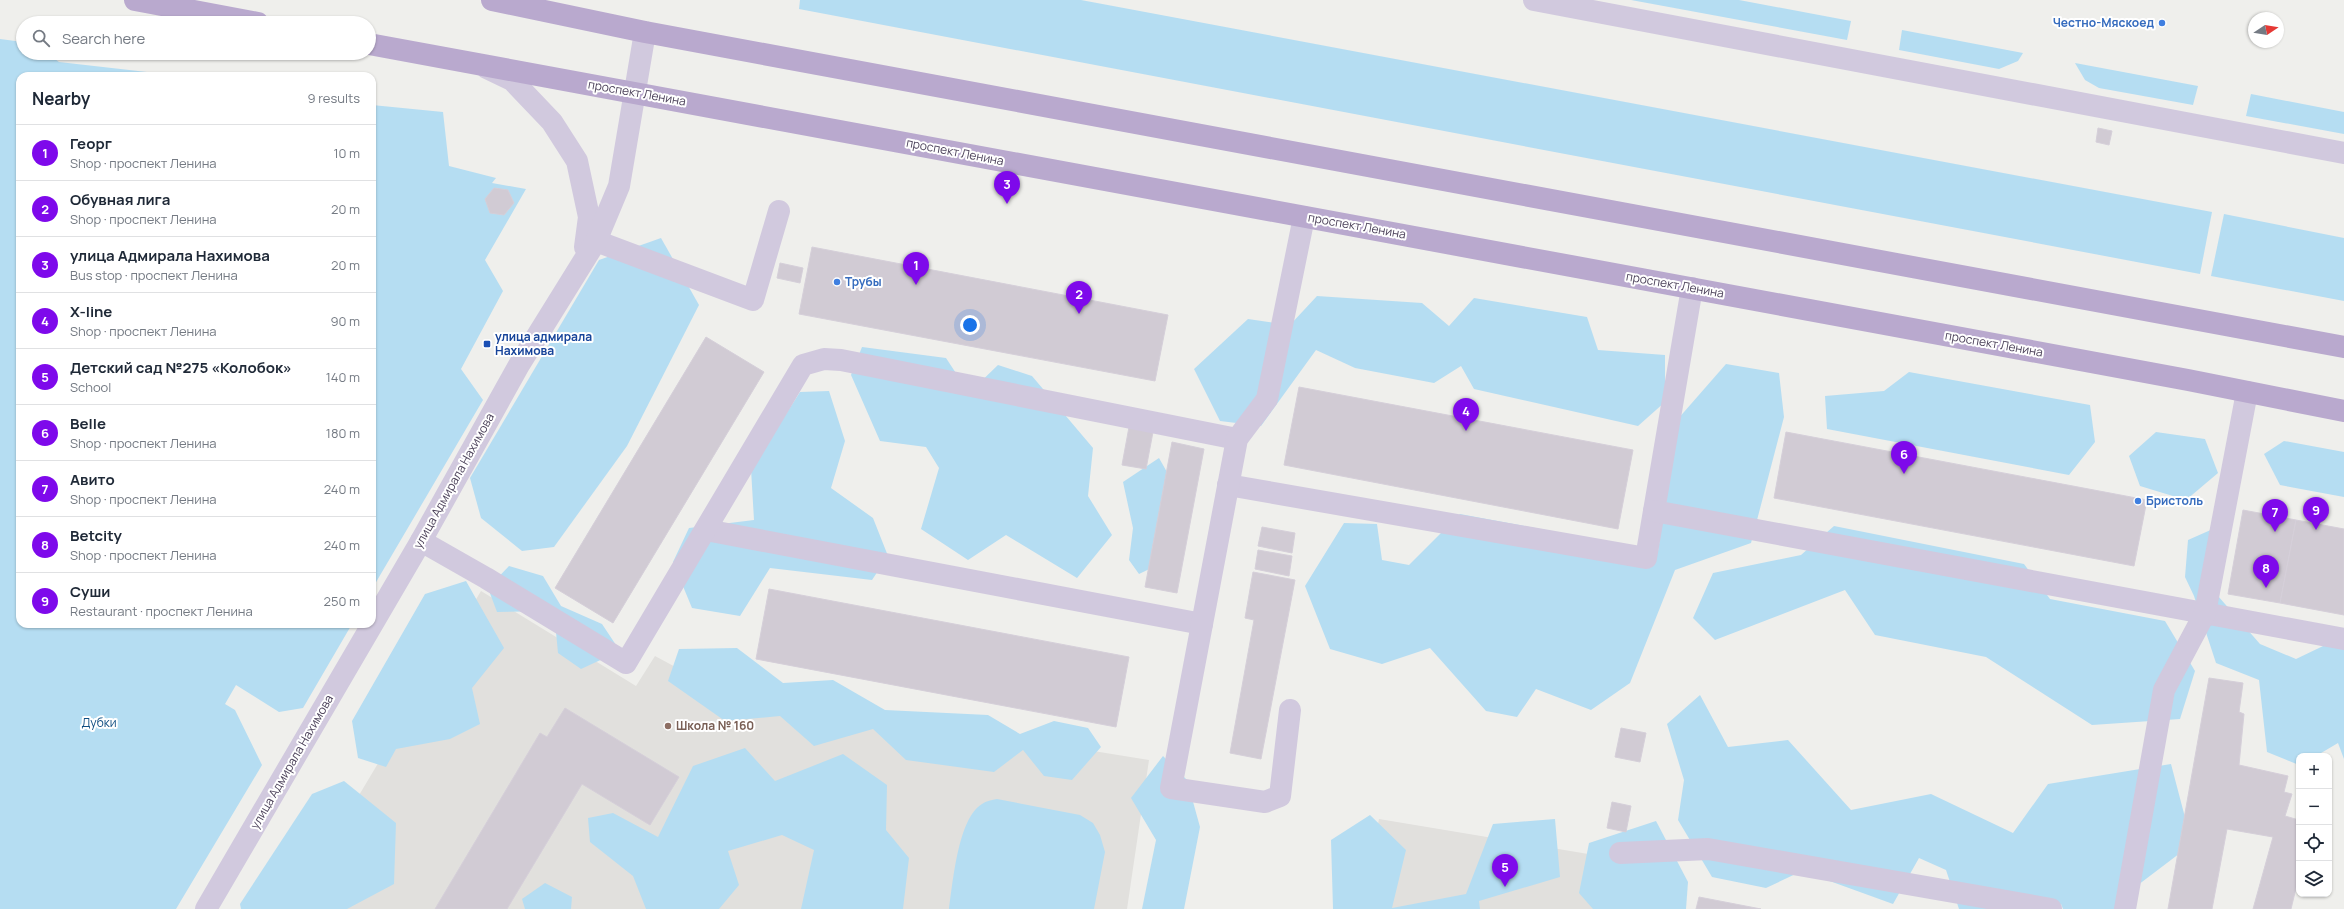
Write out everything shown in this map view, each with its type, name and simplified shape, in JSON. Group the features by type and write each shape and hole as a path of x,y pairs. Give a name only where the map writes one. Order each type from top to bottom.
{"main road":[{"path":"135,0 221,16"},
{"path":"492,0 645,32 2344,347"},
{"name":"проспект Ленина","path":"376,45 1692,288 2344,411"}],"street":[{"path":"1534,0 2344,153"},
{"name":"улица Адмирала Нахимова","path":"376,618 519,366 596,242 619,186 645,32"},
{"path":"481,65 512,80 552,122 577,161 589,217 584,262"},
{"path":"596,242 753,300 779,212"},
{"path":"1290,710 1280,796 1265,802 1171,788 1237,440 1267,399 1304,217"},
{"path":"1228,485 1646,558 1692,288"},
{"path":"421,541 486,578 626,663 803,365 824,359 841,360 1237,440"},
{"path":"2125,909 2164,690 2205,613 2247,392"},
{"path":"1654,511 2344,639"},
{"path":"706,530 1202,624"},
{"name":"улица Адмирала Нахимова","path":"206,909 370,628"},
{"path":"1620,853 1708,849 2052,909"}],"shaded area":[{"name":"Школа № 160","path":"481,591 636,686 655,656 720,691 1149,760 1127,909 291,909"},
{"path":"1379,819 1648,864 1640,909 1361,909"}],"green space":[{"path":"800,0 1081,0 2212,212 2200,274 799,9"},
{"path":"1631,0 1739,0 1851,21 1847,40"},
{"path":"1902,30 2023,53 2018,61 1999,69 1899,50"},
{"name":"Дубки","path":"0,39 16,41 16,60 56,60 59,62 147,72 16,72 16,628 350,628 303,708 279,712 236,685 225,704 235,710 262,765 176,909 0,909"},
{"path":"2075,63 2198,86 2193,105 2099,88 2085,80"},
{"path":"2251,94 2344,112 2344,134 2246,116"},
{"path":"376,105 443,112 449,166 496,178 492,183 526,189 485,260 503,291 461,369 483,400 376,582"},
{"path":"2224,214 2344,238 2344,301 2211,276"},
{"path":"661,238 699,305 627,446 554,547 522,551 481,518 470,478 599,260"},
{"path":"1317,296 1422,303 1449,326 1474,298 1587,317 1598,350 1665,355 1665,402 1638,426 1474,389 1461,366 1434,383 1355,368 1316,350 1261,426 1220,421 1194,369 1248,319 1290,325"},
{"path":"862,347 946,358 969,393 998,365 1032,376 1093,448 1088,496 1112,535 1077,578 1006,535 968,560 921,529 939,468 926,447 880,441 851,375"},
{"path":"1726,364 1779,373 1784,417 1751,543 1675,570 1630,683 1591,710 1536,689 1517,717 1486,711 1430,648 1382,664 1330,649 1305,586 1344,523 1377,524 1382,560 1409,565 1460,514 1658,551 1677,420"},
{"path":"1909,372 2090,405 2095,442 2069,475 1827,429 1825,396 1884,391"},
{"path":"829,391 845,441 831,488 873,518 888,556 872,580 770,568 740,616 692,608 673,562 689,528 754,520 751,469 800,392"},
{"path":"2156,432 2205,439 2218,473 2186,500 2140,486 2129,456"},
{"path":"2284,441 2344,452 2344,497 2280,485 2264,454"},
{"path":"1159,458 1184,502 1168,560 1139,574 1129,560 1133,528 1123,482"},
{"path":"2231,521 2218,596 2260,644 2296,659 2344,636 2344,759 2338,743 2321,753 2296,753 2296,764 2267,752 2259,680 2216,663 2194,596 2185,577 2188,540"},
{"path":"1834,526 2024,564 2050,599 2165,621 2195,671 2180,719 2092,725 1986,657 1875,635 1845,590 1715,640 1693,618 1713,573 1801,555"},
{"path":"509,566 543,576 561,606 602,624 620,651 581,669 558,653 554,611 497,612 488,588"},
{"path":"466,581 504,648 472,688 480,724 450,739 396,749 386,767 358,758 352,721 425,594"},
{"path":"737,648 783,683 833,680 885,710 988,715 1020,734 1054,721 1088,728 1101,747 1072,780 1044,776 1023,750 994,772 906,760 873,729 814,746 780,716 725,721 668,681 679,649"},
{"path":"1700,695 1728,747 1788,740 1851,810 1931,794 2013,833 2048,784 2171,764 2192,844 2134,888 2133,909 2063,909 2061,904 2054,909 1959,909 1946,870 1919,858 1893,904 1802,871 1766,888 1712,877 1678,820 1684,780 1667,724"},
{"path":"745,748 775,781 843,754 887,785 886,830 909,858 903,909 801,909 814,850 782,835 728,851 739,885 719,909 646,909 633,876 590,842 588,818 613,813 658,837 693,766"},
{"path":"1163,756 1187,780 1200,827 1184,909 1142,909 1156,840 1131,798"},
{"path":"344,781 396,823 394,884 347,909 241,909 240,904 312,794"},
{"path":"997,799 1080,815 1093,823 1100,835 1105,852 1094,909 949,909 958,852 967,823 974,811 982,804 987,801"},
{"path":"1370,815 1406,850 1392,908 1466,894 1493,824 1555,819 1560,877 1479,901 1480,909 1333,909 1331,840"},
{"path":"1656,821 1688,882 1686,909 1593,909 1579,893 1589,843"},
{"path":"545,883 572,897 571,909 525,909 522,899"}],"building":[{"path":"2098,128 2112,131 2109,145 2096,142"},
{"path":"494,188 508,190 514,203 504,215 490,213 485,199"},
{"path":"812,247 1168,315 1155,381 799,314"},
{"path":"780,263 803,268 800,283 777,278"},
{"path":"706,337 764,372 613,623 555,588"},
{"path":"1299,387 1633,450 1618,529 1284,465"},
{"path":"1129,427 1153,432 1146,469 1122,465"},
{"path":"1786,432 2147,500 2134,566 1774,498"},
{"path":"1172,442 1204,449 1177,593 1145,587"},
{"path":"2243,510 2296,520 2280,603 2228,594"},
{"path":"2296,520 2344,529 2344,615 2280,603"},
{"path":"1262,527 1295,533 1292,553 1258,546"},
{"path":"1258,550 1292,556 1289,576 1255,569"},
{"path":"1253,572 1295,580 1261,759 1230,753 1254,620 1245,618"},
{"path":"769,589 1129,657 1116,727 756,659"},
{"path":"2209,678 2243,683 2239,712 2244,714 2239,765 2288,776 2284,792 2292,794 2285,816 2296,819 2296,888 2291,909 2253,909 2273,837 2227,829 2212,909 2168,909"},
{"path":"565,708 679,777 650,825 582,784 507,909 435,909 540,733 547,737"},
{"path":"1621,728 1646,733 1640,762 1615,757"},
{"path":"1612,802 1631,806 1626,832 1607,828"},
{"path":"1699,897 1761,909 1696,909"}],"place":[{"name":"Честно-Мяскоед","path":"2162,23"},
{"name":"улица Адмирала Нахимова","path":"1007,204"},
{"name":"Трубы","path":"837,282"},
{"name":"Георг","path":"916,285"},
{"name":"Обувная лига","path":"1079,314"},
{"name":"улица адмирала Нахимова","path":"487,344"},
{"name":"X-line","path":"1466,431"},
{"name":"Belle","path":"1904,474"},
{"name":"Бристоль","path":"2138,501"},
{"name":"Суши","path":"2316,530"},
{"name":"Авито","path":"2275,532"},
{"name":"Betcity","path":"2266,588"},
{"name":"Школа № 160","path":"668,726"},
{"name":"Детский сад №275 «Колобок»","path":"1505,887"}]}
